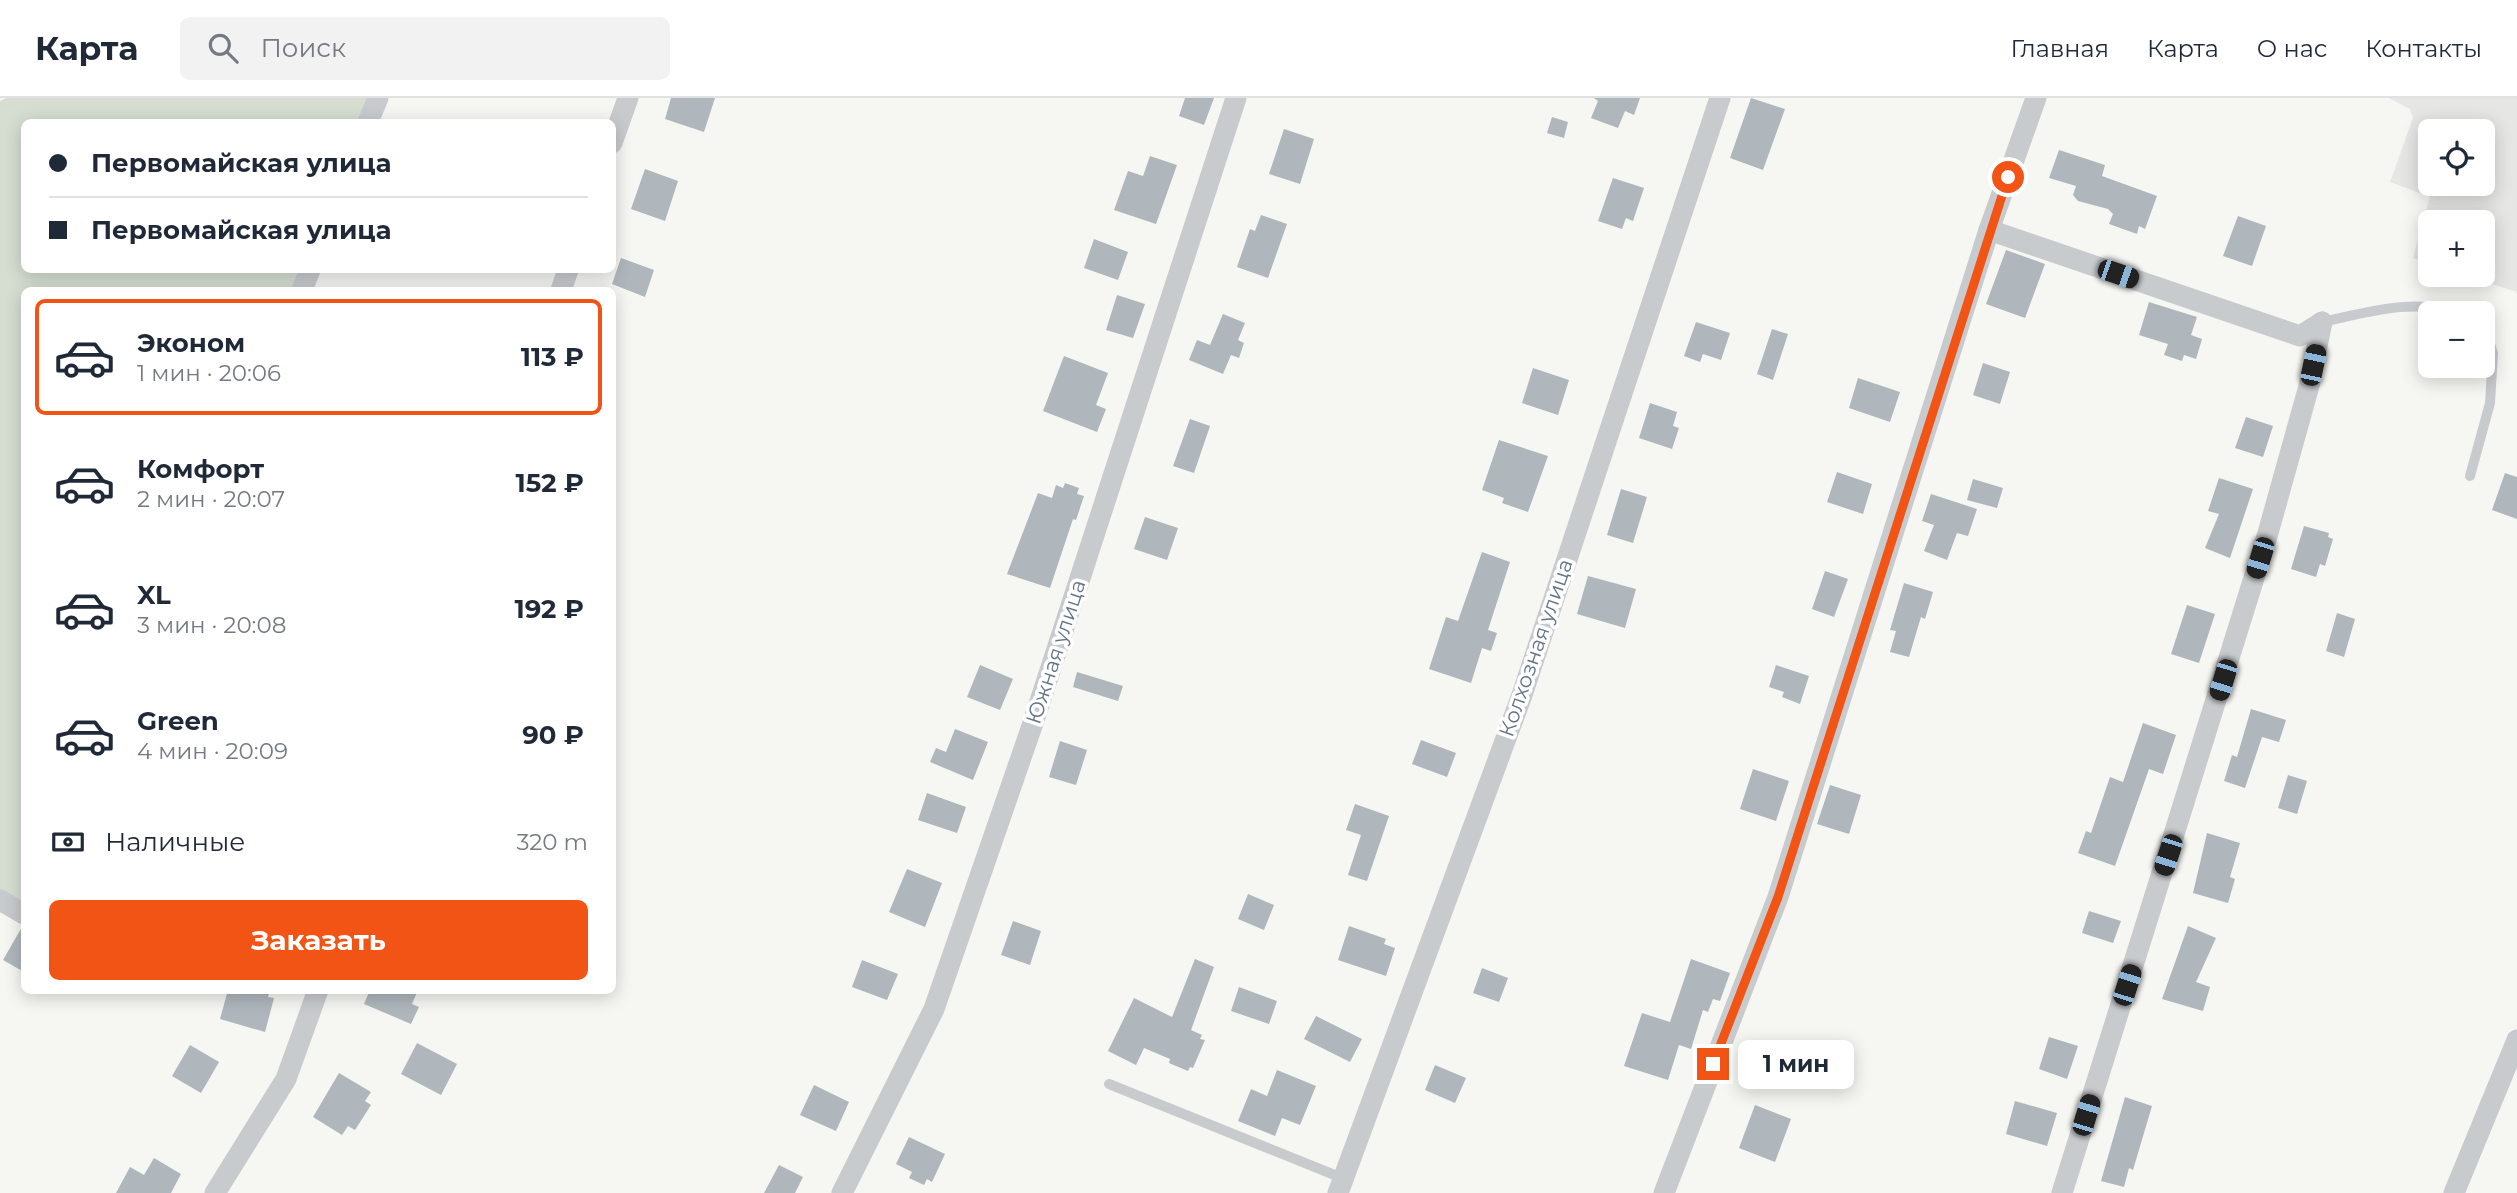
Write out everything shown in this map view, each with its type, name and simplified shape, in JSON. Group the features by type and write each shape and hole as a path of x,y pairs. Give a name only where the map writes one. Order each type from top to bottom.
{"street":[{"path":"369,119 378,98"},
{"path":"616,132 628,98"},
{"name":"Южная улица","path":"842,1193 934,1009 1033,723 1236,98"},
{"name":"Колхозная улица","path":"1340,1185 1522,695 1720,98"},
{"path":"1664,1193 1778,897 1989,230 2036,98"},
{"path":"1989,230 2300,336 2322,322"},
{"path":"2062,1193 2268,533 2309,386 2322,322"},
{"path":"0,900 21,912"},
{"path":"215,1193 286,1079 317,994"},
{"path":"2454,1193 2517,1040"}],"lane":[{"path":"2322,322 2390,307 2418,305"},
{"path":"2470,476 2490,403 2492,378"},
{"path":"1110,1084 1340,1185"}],"shaded area":[{"path":"6,98 378,98 369,119 21,119 21,273 309,273 303,287 21,287 21,912 0,900 0,101"},
{"path":"2389,98 2517,98 2517,292 2495,285 2495,210 2426,210 2430,197 2427,196 2495,196 2495,119 2418,119 2418,192 2390,182 2413,118 2410,109"},
{"path":"2418,240 2418,260 2413,258"}],"building":[{"path":"671,98 715,98 704,132 665,119"},
{"path":"1185,98 1214,98 1204,125 1179,116"},
{"path":"1594,98 1640,98 1634,115 1625,111 1618,128 1591,118 1598,101"},
{"path":"1751,98 1785,109 1763,170 1730,158"},
{"path":"1552,117 1568,122 1564,138 1547,133"},
{"path":"1284,129 1314,139 1300,184 1269,174"},
{"path":"2059,150 2105,165 2102,176 2157,196 2145,229 2139,226 2137,234 2109,224 2113,214 2108,209 2078,201 2073,195 2076,186 2049,178"},
{"path":"1150,156 1177,165 1156,224 1114,210 1128,171 1143,176"},
{"path":"645,169 678,181 665,221 631,209"},
{"path":"1613,178 1644,188 1633,221 1626,218 1622,229 1598,221"},
{"path":"1261,215 1287,224 1268,278 1237,267 1250,229 1255,231"},
{"path":"2238,216 2266,226 2252,266 2223,256"},
{"path":"1094,239 1128,252 1118,280 1084,268"},
{"path":"2006,250 2045,264 2025,318 1986,304"},
{"path":"621,258 654,270 645,297 612,284"},
{"path":"1117,295 1145,304 1133,338 1106,330"},
{"path":"2149,302 2197,317 2191,335 2202,339 2196,359 2184,355 2182,361 2164,355 2168,344 2139,335"},
{"path":"1223,314 1245,323 1238,340 1244,343 1239,358 1231,355 1223,374 1189,360 1197,340 1210,345"},
{"path":"1696,322 1730,333 1721,360 1703,354 1700,362 1684,356"},
{"path":"1772,329 1788,334 1773,380 1757,374"},
{"path":"1064,356 1108,373 1096,405 1106,409 1097,432 1043,411"},
{"path":"1983,363 2010,372 2000,404 1973,395"},
{"path":"1533,368 1569,380 1558,415 1522,403"},
{"path":"1858,378 1900,392 1890,422 1849,408"},
{"path":"1650,403 1677,412 1673,426 1679,428 1672,449 1639,438"},
{"path":"2246,417 2273,426 2263,457 2235,448"},
{"path":"1190,419 1210,426 1194,473 1173,466"},
{"path":"1499,440 1548,456 1528,512 1502,503 1504,498 1482,490"},
{"path":"1837,472 1872,484 1863,514 1827,502"},
{"path":"2505,473 2517,477 2517,519 2492,510"},
{"path":"2219,478 2253,489 2230,558 2205,548 2219,514 2208,511"},
{"path":"1973,479 2003,488 1997,508 1967,500"},
{"path":"1065,483 1079,488 1077,494 1084,496 1076,520 1073,519 1050,588 1007,574 1038,493 1052,498 1056,485 1063,488"},
{"path":"1621,489 1647,497 1633,543 1607,535"},
{"path":"1931,494 1977,509 1968,536 1957,533 1947,560 1924,551 1934,525 1922,521"},
{"path":"1145,517 1178,528 1167,560 1134,549"},
{"path":"2304,526 2329,533 2328,537 2333,539 2325,566 2320,564 2316,577 2291,569"},
{"path":"1482,552 1510,562 1488,630 1497,633 1491,651 1482,648 1471,683 1429,669 1446,617 1458,621"},
{"path":"1825,571 1848,579 1834,617 1812,609"},
{"path":"1588,576 1636,589 1625,628 1577,614"},
{"path":"1904,583 1933,592 1925,619 1921,617 1909,657 1890,652 1896,631 1890,630"},
{"path":"2187,605 2215,614 2199,663 2171,654"},
{"path":"2337,613 2355,619 2344,657 2326,651"},
{"path":"980,665 1013,679 1000,710 967,697"},
{"path":"1776,665 1809,676 1800,704 1782,697 1784,692 1769,687"},
{"path":"1077,672 1123,686 1118,701 1073,687"},
{"path":"2251,709 2286,720 2279,742 2262,737 2245,788 2224,781 2232,755 2237,757"},
{"path":"2143,723 2176,735 2163,774 2149,769 2115,866 2078,853 2086,831 2091,833 2110,777 2123,782"},
{"path":"955,729 988,742 973,780 930,762 936,748 946,752"},
{"path":"1421,740 1456,753 1447,777 1412,764"},
{"path":"1060,741 1087,750 1076,785 1049,777"},
{"path":"1753,769 1789,781 1776,821 1740,809"},
{"path":"2288,775 2307,781 2297,814 2278,808"},
{"path":"1830,785 1861,795 1849,834 1817,824"},
{"path":"927,793 966,807 957,833 918,820"},
{"path":"1355,804 1389,816 1367,881 1348,875 1361,835 1346,830"},
{"path":"2207,833 2240,843 2230,877 2235,879 2228,903 2193,893"},
{"path":"907,869 942,883 925,927 889,912"},
{"path":"1248,894 1274,905 1264,930 1238,919"},
{"path":"2089,911 2121,921 2113,943 2082,933"},
{"path":"1013,921 1041,931 1030,965 1001,955"},
{"path":"1349,926 1386,939 1384,944 1395,948 1386,976 1338,960"},
{"path":"2188,926 2216,938 2196,982 2210,987 2203,1011 2162,999"},
{"path":"21,929 21,970 3,960"},
{"path":"1195,959 1214,967 1191,1030 1202,1035 1200,1039 1205,1040 1193,1068 1190,1067 1188,1071 1169,1063 1170,1059 1144,1048 1136,1065 1108,1051 1134,998 1172,1017"},
{"path":"1691,959 1730,973 1720,1001 1713,999 1708,1012 1703,1010 1691,1049 1679,1045 1668,1080 1624,1066 1642,1013 1670,1022"},
{"path":"862,960 898,974 887,1000 852,987"},
{"path":"1482,968 1508,978 1499,1002 1473,993"},
{"path":"1239,987 1277,1001 1269,1024 1231,1011"},
{"path":"227,994 269,994 268,997 274,998 265,1032 220,1019"},
{"path":"368,994 416,994 412,1004 419,1007 411,1024 364,1004"},
{"path":"1316,1016 1362,1039 1350,1062 1304,1039"},
{"path":"2049,1037 2078,1046 2067,1079 2039,1069"},
{"path":"417,1043 457,1064 441,1095 401,1074"},
{"path":"190,1045 219,1062 201,1093 172,1076"},
{"path":"1435,1065 1466,1078 1455,1103 1425,1090"},
{"path":"1277,1070 1316,1086 1300,1125 1282,1118 1275,1136 1238,1121 1251,1089 1267,1096"},
{"path":"339,1073 371,1092 365,1101 371,1105 355,1130 348,1126 342,1135 313,1117"},
{"path":"814,1085 849,1102 836,1131 800,1115"},
{"path":"2125,1097 2152,1106 2133,1170 2129,1168 2124,1187 2101,1181"},
{"path":"2015,1101 2057,1113 2047,1146 2006,1134"},
{"path":"1755,1105 1791,1119 1775,1162 1739,1148"},
{"path":"909,1137 945,1154 932,1182 927,1179 924,1185 909,1178 912,1172 896,1164"},
{"path":"154,1158 181,1174 171,1193 116,1193 130,1167 144,1175"},
{"path":"779,1165 803,1177 795,1193 764,1193"}],"route":[{"path":"1713,1064 1778,897 2008,177"}]}
